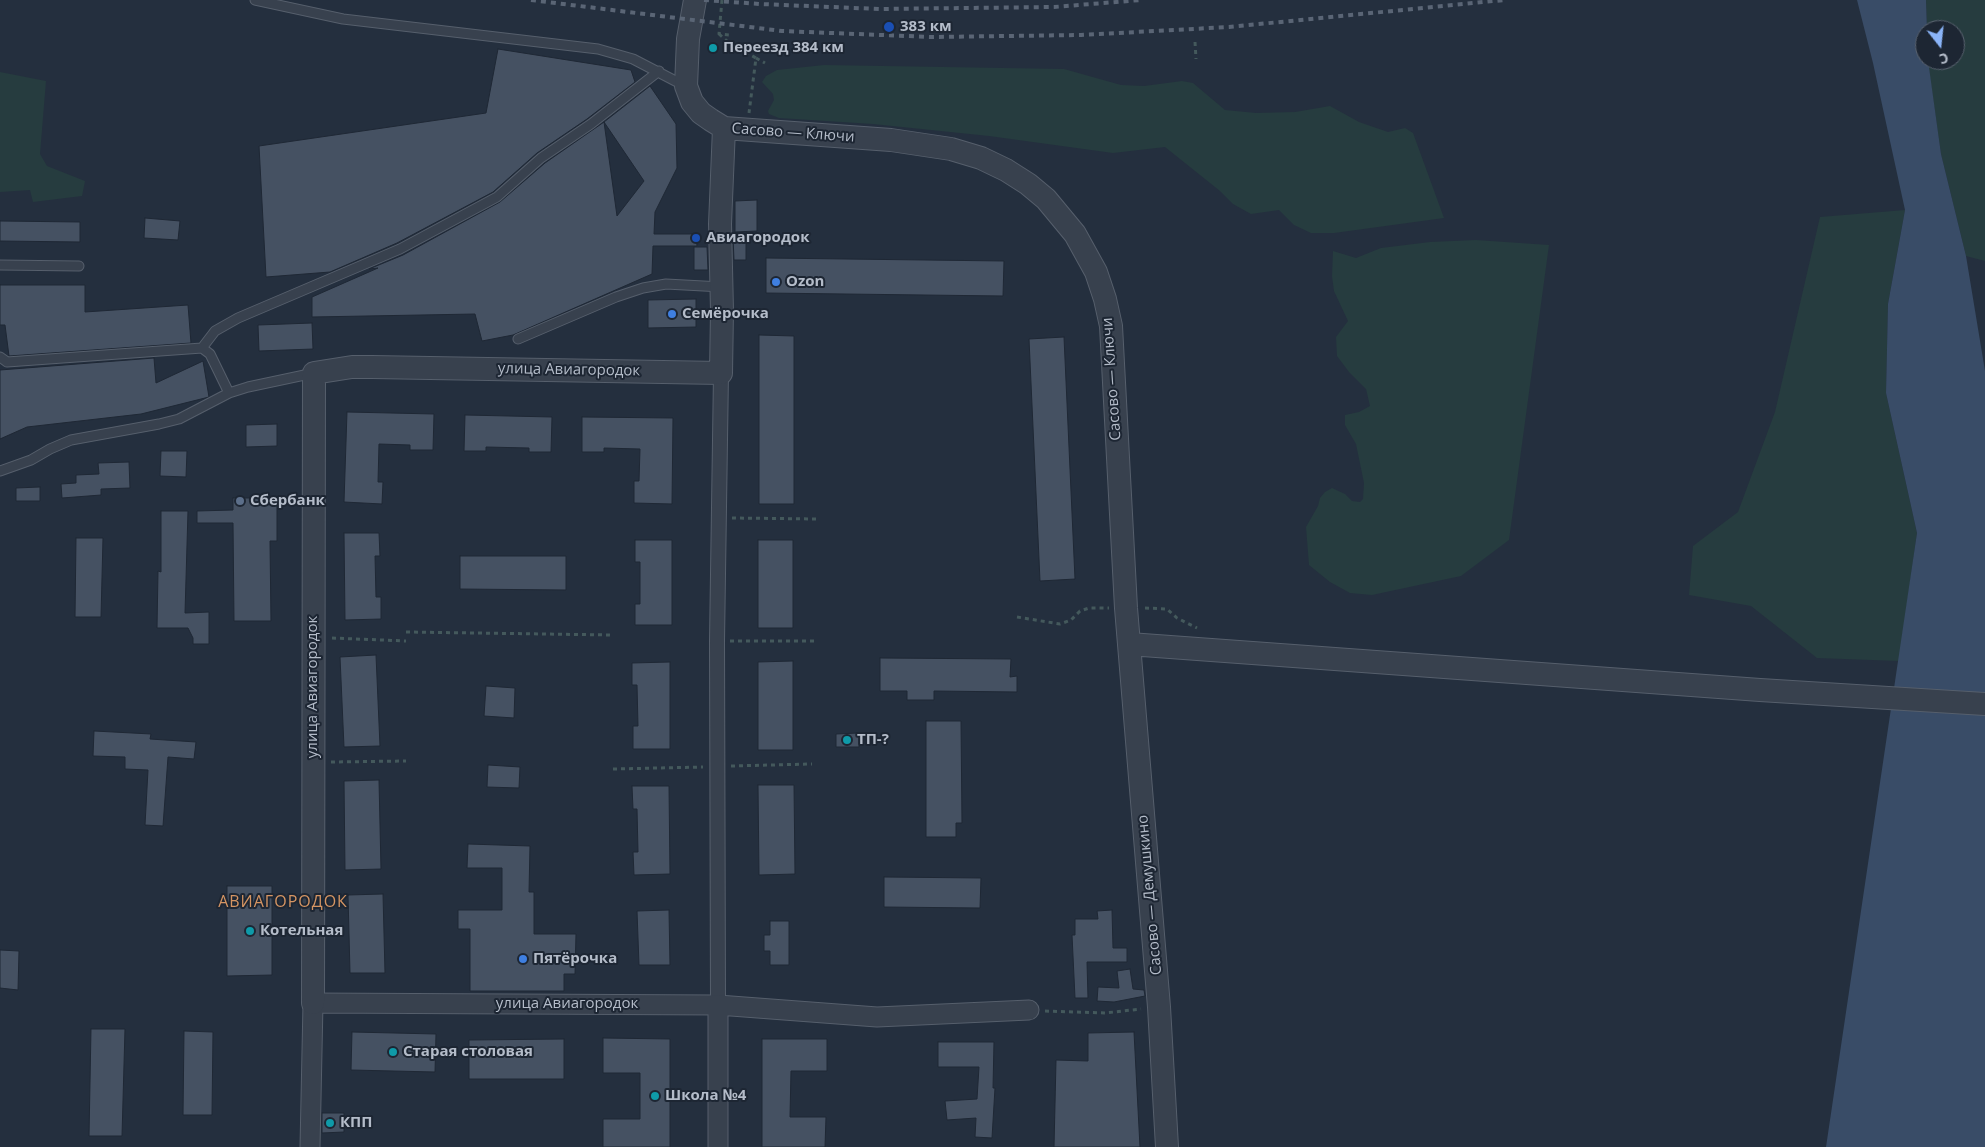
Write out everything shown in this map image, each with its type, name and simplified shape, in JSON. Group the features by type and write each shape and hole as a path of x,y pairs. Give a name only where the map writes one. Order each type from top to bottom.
{"street":[{"path":"695,0 688,39 686,86 692,102 701,113 724,128 720,224 722,287 717,641 718,1147"},
{"name":"Сасово — Ключи","path":"724,128 890,140 951,149 981,158 1006,170 1028,184 1046,200 1075,234 1096,272 1111,326 1129,644"},
{"name":"улица Авиагородок","path":"721,373 372,367 352,367 314,373 313,1004 718,1005 877,1017 1029,1010"},
{"path":"1129,644 1760,690 1985,704"},
{"name":"Сасово — Демушкино","path":"1129,644 1159,1007 1167,1147"},
{"path":"310,1147 313,1004"}],"lane":[{"path":"255,0 343,19 598,50 633,59 686,86"},
{"path":"202,348 215,331 238,318 400,248 497,197 542,158 592,124 659,71"},
{"path":"0,265 79,266"},
{"path":"518,339 616,297 643,288 666,284 722,287"},
{"path":"0,357 7,362 202,348 210,354 230,393"},
{"path":"0,471 31,460 50,449 72,440 159,424 179,418 230,393 314,373"}],"path":[{"path":"719,34 722,0"},
{"path":"719,34 730,35"},
{"path":"719,34 728,42 765,63"},
{"path":"1195,42 1196,59"},
{"path":"748,130 756,58"},
{"path":"719,518 818,519"},
{"path":"406,632 613,635"},
{"path":"313,637 406,641"},
{"path":"717,641 814,641"},
{"path":"313,762 406,761"},
{"path":"613,769 812,764"},
{"path":"1029,1010 1105,1013 1159,1007"}],"green space":[{"path":"1926,0 1985,0 1985,261 1966,256 1941,154 1929,70 1965,70 1965,20 1927,20"},
{"path":"824,65 1064,69 1121,85 1144,86 1182,81 1193,83 1225,110 1256,113 1295,112 1330,106 1359,122 1388,132 1405,128 1413,133 1444,218 1334,233 1311,233 1294,225 1279,210 1251,214 1233,204 1220,191 1165,147 1113,153 989,136 873,124 779,118 769,114 768,111 774,100 773,94 762,82 766,76 777,70"},
{"path":"0,72 46,81 40,154 47,166 85,181 82,196 33,202 30,190 0,192"},
{"path":"1905,210 1888,304 1886,393 1917,533 1899,661 1817,658 1751,606 1689,595 1693,546 1738,512 1775,412 1820,217"},
{"path":"1476,240 1549,245 1509,540 1461,576 1372,595 1350,593 1330,582 1309,565 1306,527 1318,506 1320,498 1332,488 1345,494 1352,501 1360,502 1363,499 1364,483 1356,444 1345,425 1345,415 1359,412 1370,406 1366,389 1349,372 1337,356 1336,337 1348,321 1334,291 1332,276 1333,251 1356,258 1381,248 1430,242"}],"water":[{"path":"1857,0 1926,0 1927,20 1915,20 1915,70 1929,70 1941,154 1966,256 1985,371 1985,1147 1826,1147 1917,533 1886,393 1888,304 1905,210 1873,63"}],"building":[{"path":"498,49 631,70 635,82 587,119 537,153 493,192 397,243 330,272 266,277 259,146 486,113"},
{"path":"650,86 676,124 677,168 655,212 654,234 696,234 697,246 653,246 652,274 513,335 482,341 475,314 312,317 312,297 378,268 369,269 403,255 500,202 545,163 604,122","holes":["604,122 644,181 617,216"]},
{"path":"757,200 757,231 735,232 735,201"},
{"path":"145,218 180,221 178,240 144,238"},
{"path":"0,221 80,222 80,242 0,241"},
{"path":"733,237 746,237 746,260 734,260"},
{"path":"694,247 707,247 708,270 694,270"},
{"path":"766,258 1004,261 1003,296 766,293"},
{"path":"0,285 85,285 85,312 188,305 191,343 9,356 5,325 0,325"},
{"name":"Семёрочка","path":"696,299 696,327 648,328 648,300"},
{"path":"312,323 313,349 259,351 258,325"},
{"path":"759,335 794,336 794,504 759,504"},
{"path":"1064,337 1075,579 1040,581 1029,339"},
{"path":"154,358 156,383 203,361 209,397 141,414 27,427 0,439 0,370"},
{"path":"347,412 434,414 433,450 410,450 410,445 379,444 378,482 383,482 382,504 344,502"},
{"path":"465,415 552,417 551,452 529,452 529,448 486,447 486,451 464,451"},
{"path":"582,417 673,418 672,504 634,503 634,481 639,481 640,449 604,448 604,452 582,452"},
{"path":"277,424 277,446 246,447 246,425"},
{"path":"161,451 187,451 186,477 160,476"},
{"path":"129,462 130,488 101,489 101,495 62,498 61,484 76,483 76,475 99,474 98,463"},
{"path":"40,487 40,501 16,501 16,488"},
{"path":"233,498 277,498 277,541 270,541 271,621 234,621 233,523 197,523 197,511 233,510"},
{"path":"161,511 188,511 185,613 209,612 209,644 193,644 193,638 188,628 157,628 158,571 161,572"},
{"path":"344,533 379,533 380,556 375,556 376,597 381,597 381,619 345,620"},
{"path":"76,538 103,538 101,617 75,617"},
{"path":"635,540 672,540 672,625 635,625 635,604 640,604 640,562 635,562"},
{"path":"758,540 793,540 793,628 758,628"},
{"path":"460,556 566,556 566,590 460,589"},
{"path":"376,655 380,746 344,747 340,657"},
{"path":"880,658 1011,659 1010,677 1017,676 1017,692 934,691 934,700 907,700 907,691 880,691"},
{"path":"793,661 793,750 758,750 758,662"},
{"path":"670,662 670,749 633,749 633,726 638,726 637,685 632,685 632,663"},
{"path":"486,686 515,688 514,718 484,716"},
{"path":"926,721 961,721 962,823 956,823 956,837 926,837"},
{"path":"94,731 151,734 150,739 196,742 194,759 168,757 163,826 145,825 148,770 125,769 125,757 93,756"},
{"name":"ТП-?","path":"859,733 859,747 836,747 836,734"},
{"path":"488,765 520,767 519,788 487,787"},
{"path":"379,780 381,869 345,870 344,781"},
{"path":"758,785 794,785 795,874 759,875"},
{"path":"632,786 669,786 670,874 634,875 633,852 638,852 637,809 633,809"},
{"path":"468,844 530,846 529,892 534,892 534,934 576,934 575,974 564,974 564,991 470,991 470,929 458,929 458,910 502,910 502,868 467,868"},
{"path":"884,877 981,878 980,908 884,907"},
{"name":"Котельная","path":"227,886 272,886 272,975 227,976"},
{"path":"383,894 385,973 350,973 348,895"},
{"path":"669,910 670,965 639,965 637,911"},
{"path":"1112,910 1113,948 1127,948 1127,962 1087,962 1088,998 1075,998 1072,935 1075,935 1075,919 1098,919 1097,911"},
{"path":"770,921 789,921 789,965 770,965 770,951 764,951 764,935 770,935"},
{"path":"0,950 19,951 18,990 0,988"},
{"path":"1130,969 1133,989 1144,990 1145,996 1114,1002 1097,1001 1098,987 1119,988 1117,971"},
{"path":"91,1029 125,1029 122,1136 89,1136"},
{"path":"184,1031 213,1032 212,1115 183,1115"},
{"name":"Старая столовая","path":"352,1032 436,1034 435,1072 351,1070"},
{"path":"1134,1032 1140,1147 1054,1147 1056,1060 1088,1061 1088,1033"},
{"name":"Школа №4","path":"603,1038 670,1039 670,1147 603,1147 603,1119 640,1119 640,1073 603,1073"},
{"path":"564,1039 564,1079 469,1079 469,1040"},
{"path":"762,1039 827,1039 827,1071 791,1071 790,1117 826,1117 825,1147 762,1147"},
{"path":"938,1042 994,1042 993,1088 995,1088 992,1138 975,1137 976,1118 947,1120 945,1101 977,1099 979,1067 938,1067"},
{"name":"КПП","path":"322,1113 344,1113 344,1132 322,1133"}],"railway":[{"path":"531,0 782,31 932,37 1081,35 1229,27 1504,0"},
{"path":"704,0 879,9 1054,7 1141,0"}],"place":[{"name":"383 км","path":"889,27"},
{"name":"Переезд 384 км","path":"713,48"},
{"name":"Авиагородок","path":"696,238"},
{"name":"Ozon","path":"776,282"},
{"name":"Семёрочка","path":"672,314"},
{"name":"Сбербанк","path":"240,501"},
{"name":"ТП-?","path":"847,740"},
{"name":"Котельная","path":"250,931"},
{"name":"Пятёрочка","path":"523,959"},
{"name":"Старая столовая","path":"393,1052"},
{"name":"Школа №4","path":"655,1096"},
{"name":"КПП","path":"330,1123"}],"district":[{"name":"АВИАГОРОДОК","path":"283,902"}]}
